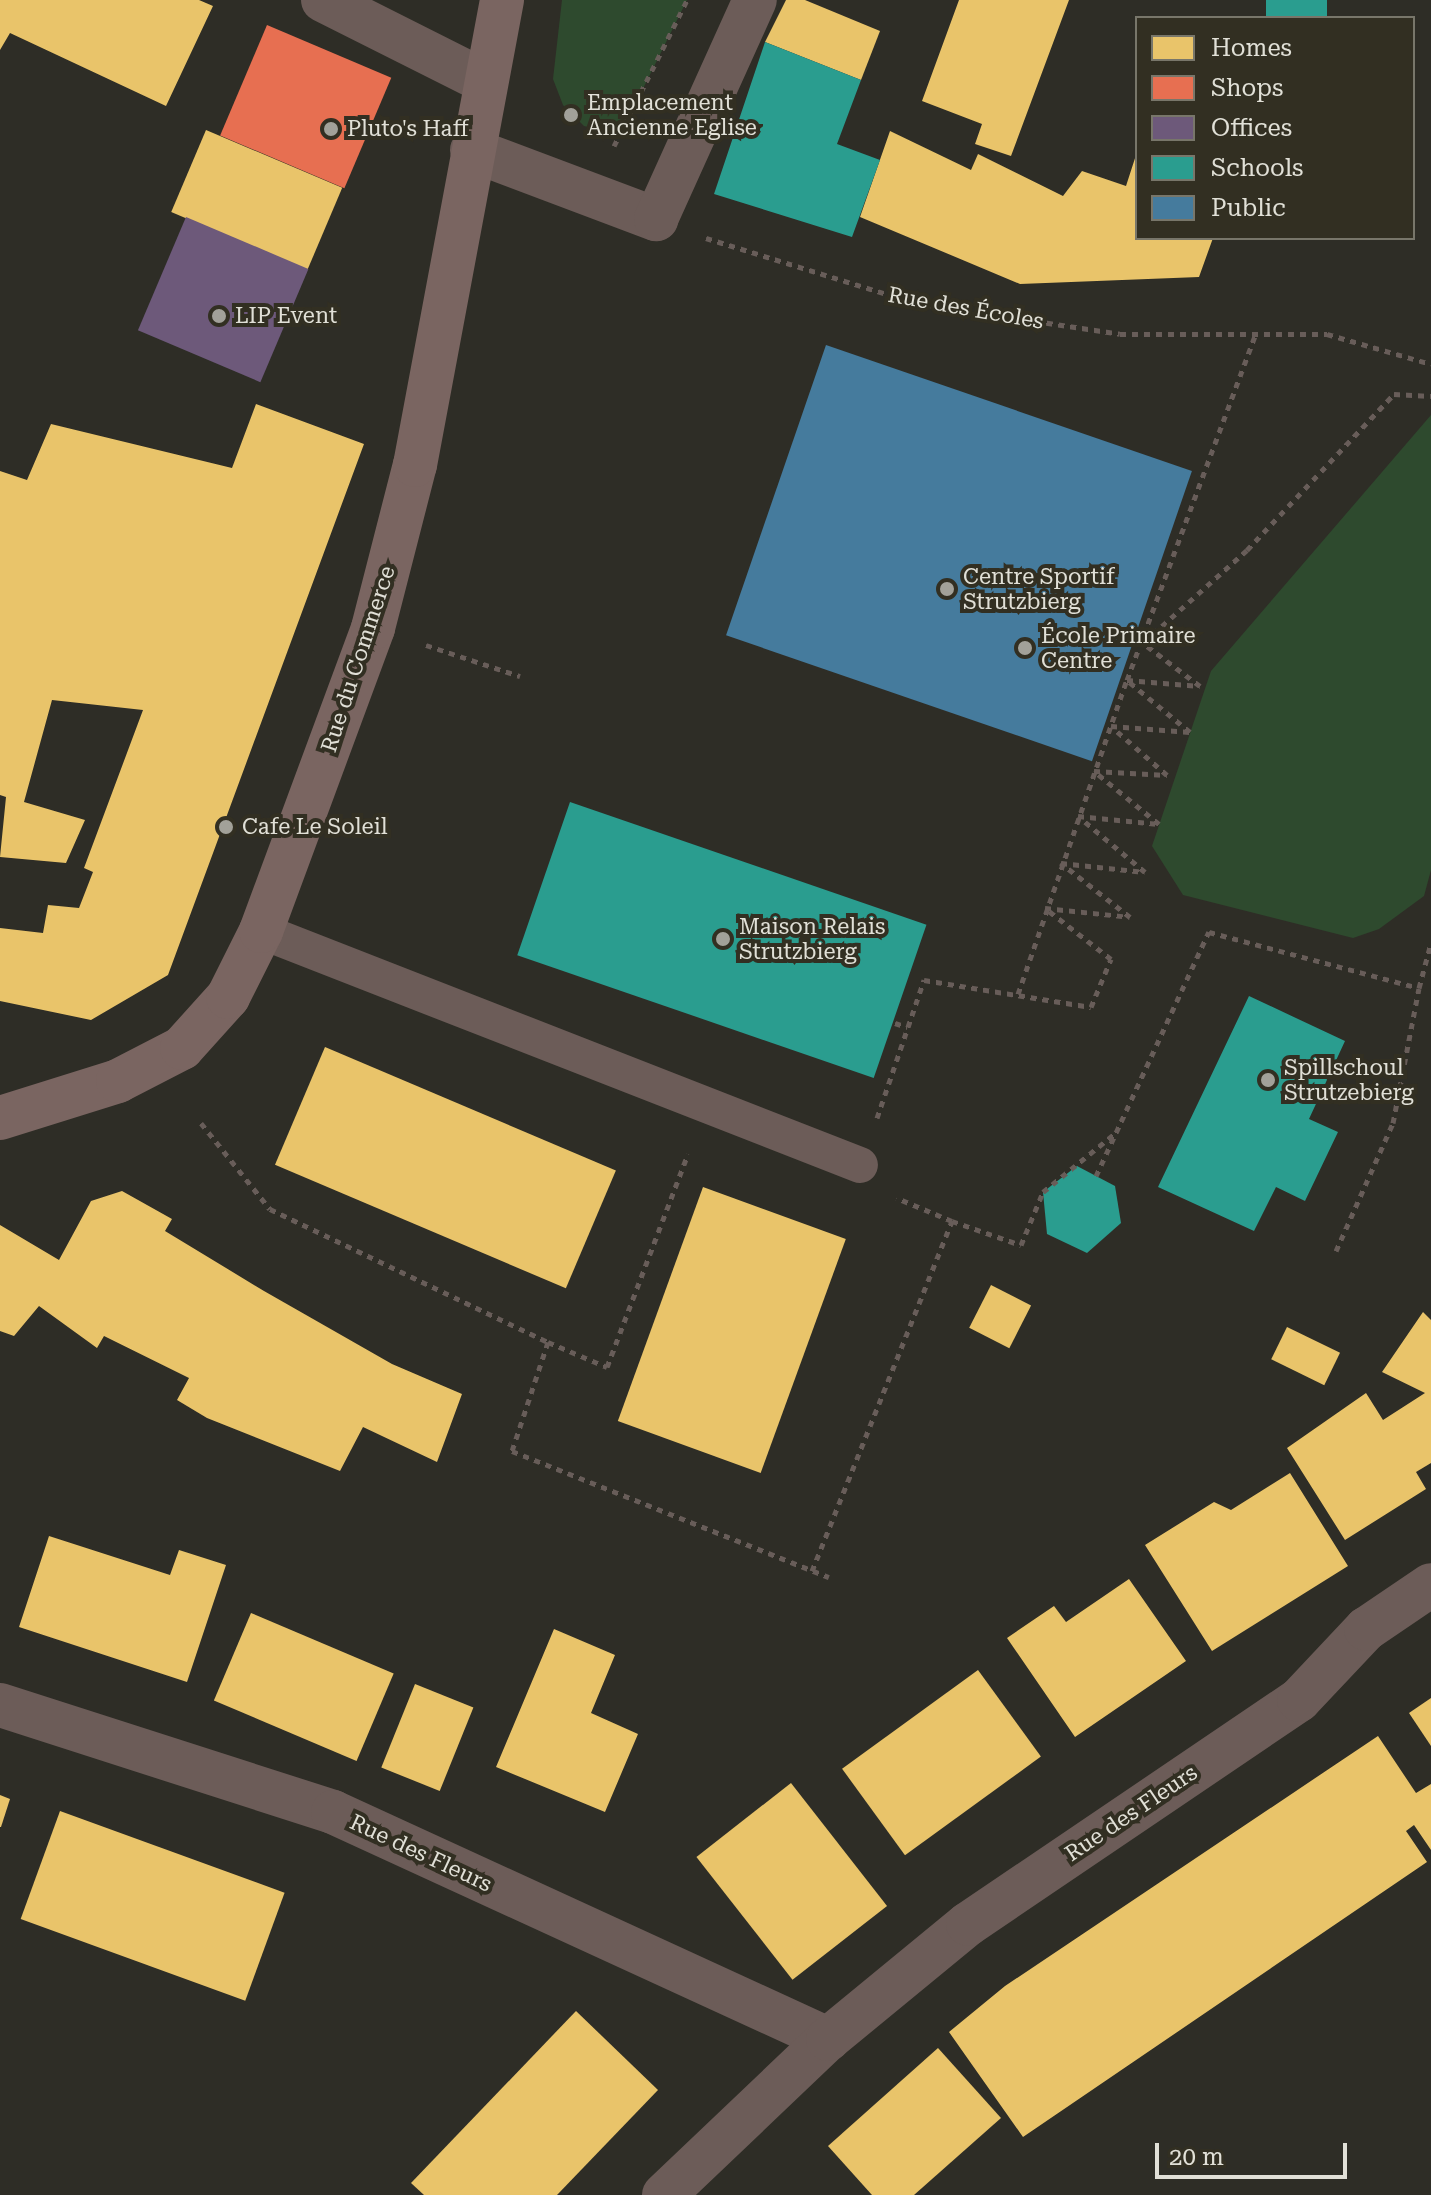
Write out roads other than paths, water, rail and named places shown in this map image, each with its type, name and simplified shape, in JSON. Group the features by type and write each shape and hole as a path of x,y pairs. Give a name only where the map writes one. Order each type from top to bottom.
{"main road":[{"name":"Rue du Commerce","path":"0,1118 118,1081 182,1048 228,997 261,931 373,628 415,465 484,81 502,0"}],"street":[{"path":"323,0 484,81"},
{"path":"472,150 656,219 755,0"},
{"name":"Rue des Fleurs","path":"664,2195 828,2039 968,1924 1299,1700 1366,1629 1431,1585"},
{"name":"Rue des Fleurs","path":"0,1705 333,1812 828,2039"}],"lane":[{"path":"261,931 860,1165"}],"place":[{"name":"Emplacement Ancienne Eglise","path":"571,115"},
{"name":"Pluto's Haff","path":"331,129"},
{"name":"LIP Event","path":"219,316"},
{"name":"Centre Sportif Strutzbierg","path":"947,589"},
{"name":"École Primaire Centre","path":"1025,648"},
{"name":"Cafe Le Soleil","path":"226,827"},
{"name":"Maison Relais Strutzbierg","path":"723,939"},
{"name":"Spillschoul Strutzebierg","path":"1268,1080"}]}
